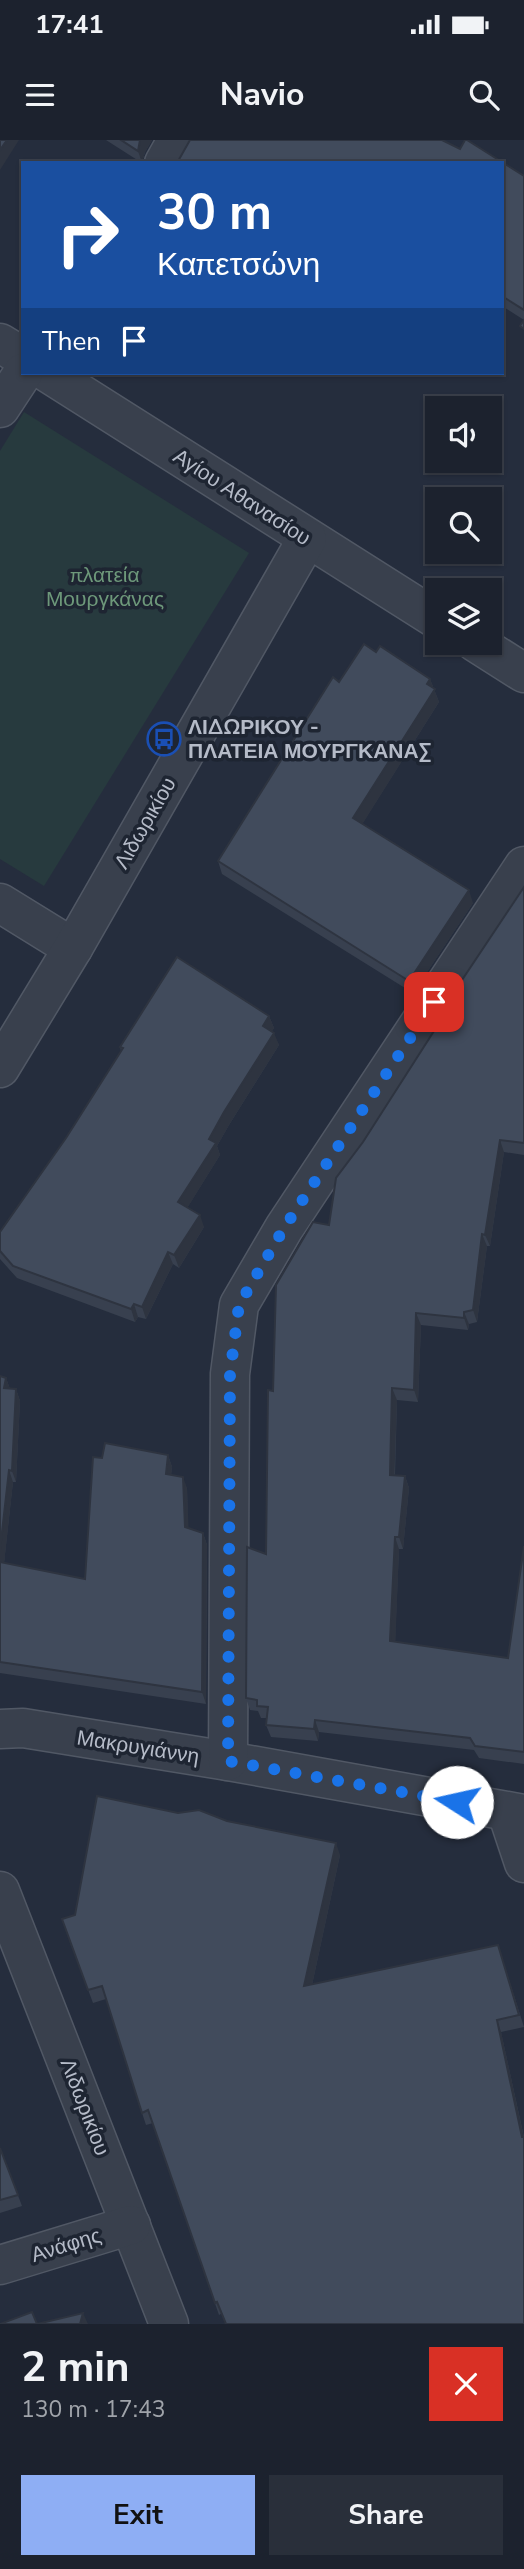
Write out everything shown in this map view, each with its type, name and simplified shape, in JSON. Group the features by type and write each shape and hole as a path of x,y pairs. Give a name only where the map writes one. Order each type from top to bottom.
{"street":[{"path":"165,161 177,140"},
{"path":"0,343 21,356"},
{"path":"0,408 22,375"},
{"name":"Αγίου Αθανασίου","path":"51,375 425,612"},
{"name":"Λιδωρικίου","path":"0,1068 73,948 307,539"},
{"path":"496,655 524,673"},
{"path":"228,1761 230,1374 239,1305 284,1228 524,866"},
{"path":"0,903 73,948"},
{"name":"Μακρυγιάννη","path":"0,1729 23,1728 228,1761 516,1813"},
{"path":"516,1813 524,1863"},
{"name":"Λιδωρικίου","path":"0,1891 169,2324"},
{"name":"Ανάφης","path":"0,2265 131,2225"}],"green space":[{"name":"πλατεία Μουργκάνας","path":"24,412 249,553 44,886 0,859 0,451"}],"building":[{"path":"0,140 7,140 0,150"},
{"path":"121,140 140,140 138,151"},
{"path":"190,140 442,140 460,149 467,140 500,161 178,161"},
{"path":"504,163 524,176 524,310 504,297"},
{"path":"364,644 376,652 380,646 430,679 427,684 435,689 353,818 469,890 409,981 218,861 333,677 339,682"},
{"path":"524,887 524,1143 500,1140 485,1235 482,1234 473,1310 464,1312 464,1318 416,1313 414,1390 392,1388 390,1475 405,1476 399,1537 395,1537 390,1641 508,1658 524,1546 524,1752 475,1746 470,1738 315,1720 314,1729 266,1725 268,1707 257,1706 257,1700 246,1698 247,1547 266,1554 268,1390 273,1391 276,1285 313,1222 329,1225 336,1178 363,1142 434,1031 430,1028"},
{"path":"177,957 269,1016 263,1026 274,1033 224,1112 209,1139 216,1143 178,1202 200,1215 174,1255 168,1252 142,1307 134,1304 131,1309 13,1266 0,1251 0,1232 66,1138"},
{"path":"0,1376 6,1378 4,1388 16,1389 12,1471 9,1470 0,1550"},
{"path":"105,1443 168,1455 166,1474 183,1477 185,1527 203,1533 202,1692 0,1662 0,1562 85,1579 93,1457 102,1458"},
{"path":"97,1796 178,1813 199,1810 227,1821 336,1843 304,1986 498,1945 519,2015 497,2020 524,2137 524,2324 226,2324 217,2302 215,2303 148,2110 142,2113 102,1986 88,1990 62,1919 75,1915"},
{"path":"0,2148 18,2195 0,2200"},
{"path":"32,2312 37,2324 0,2324"},
{"path":"83,2313 80,2324 37,2324"}],"place":[{"name":"ΛΙΔΩΡΙΚΟΥ - ΠΛΑΤΕΙΑ ΜΟΥΡΓΚΑΝΑΣ","path":"164,739"}],"route":[{"path":"434,1002 284,1228 239,1305 230,1374 228,1761 457,1802"}]}
